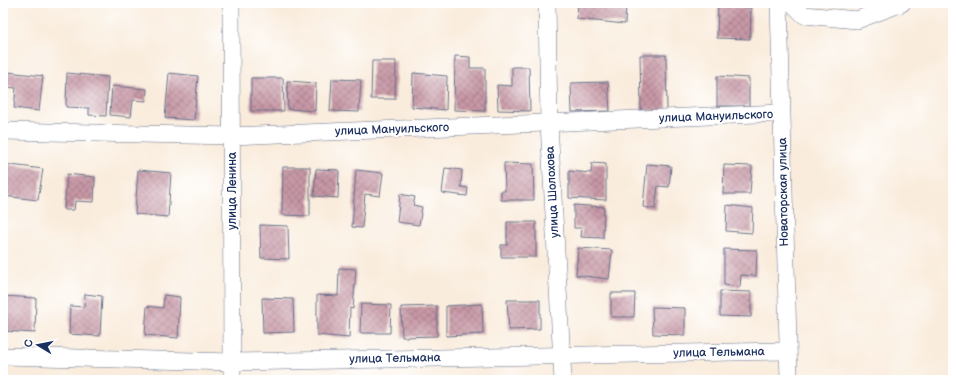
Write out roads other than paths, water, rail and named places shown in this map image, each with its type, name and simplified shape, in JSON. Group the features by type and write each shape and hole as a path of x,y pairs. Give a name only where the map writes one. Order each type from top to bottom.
{"street":[{"name":"улица Ленина","path":"231,3 232,380"},
{"name":"улица Шолохова","path":"547,3 548,123 563,380"},
{"name":"Новаторская улица","path":"779,3 787,351 789,380"},
{"path":"792,3 804,15 858,20 902,3"},
{"name":"улица Мануильского","path":"3,131 232,136 781,113"},
{"name":"улица Тельмана","path":"3,356 232,362 787,351"}]}
